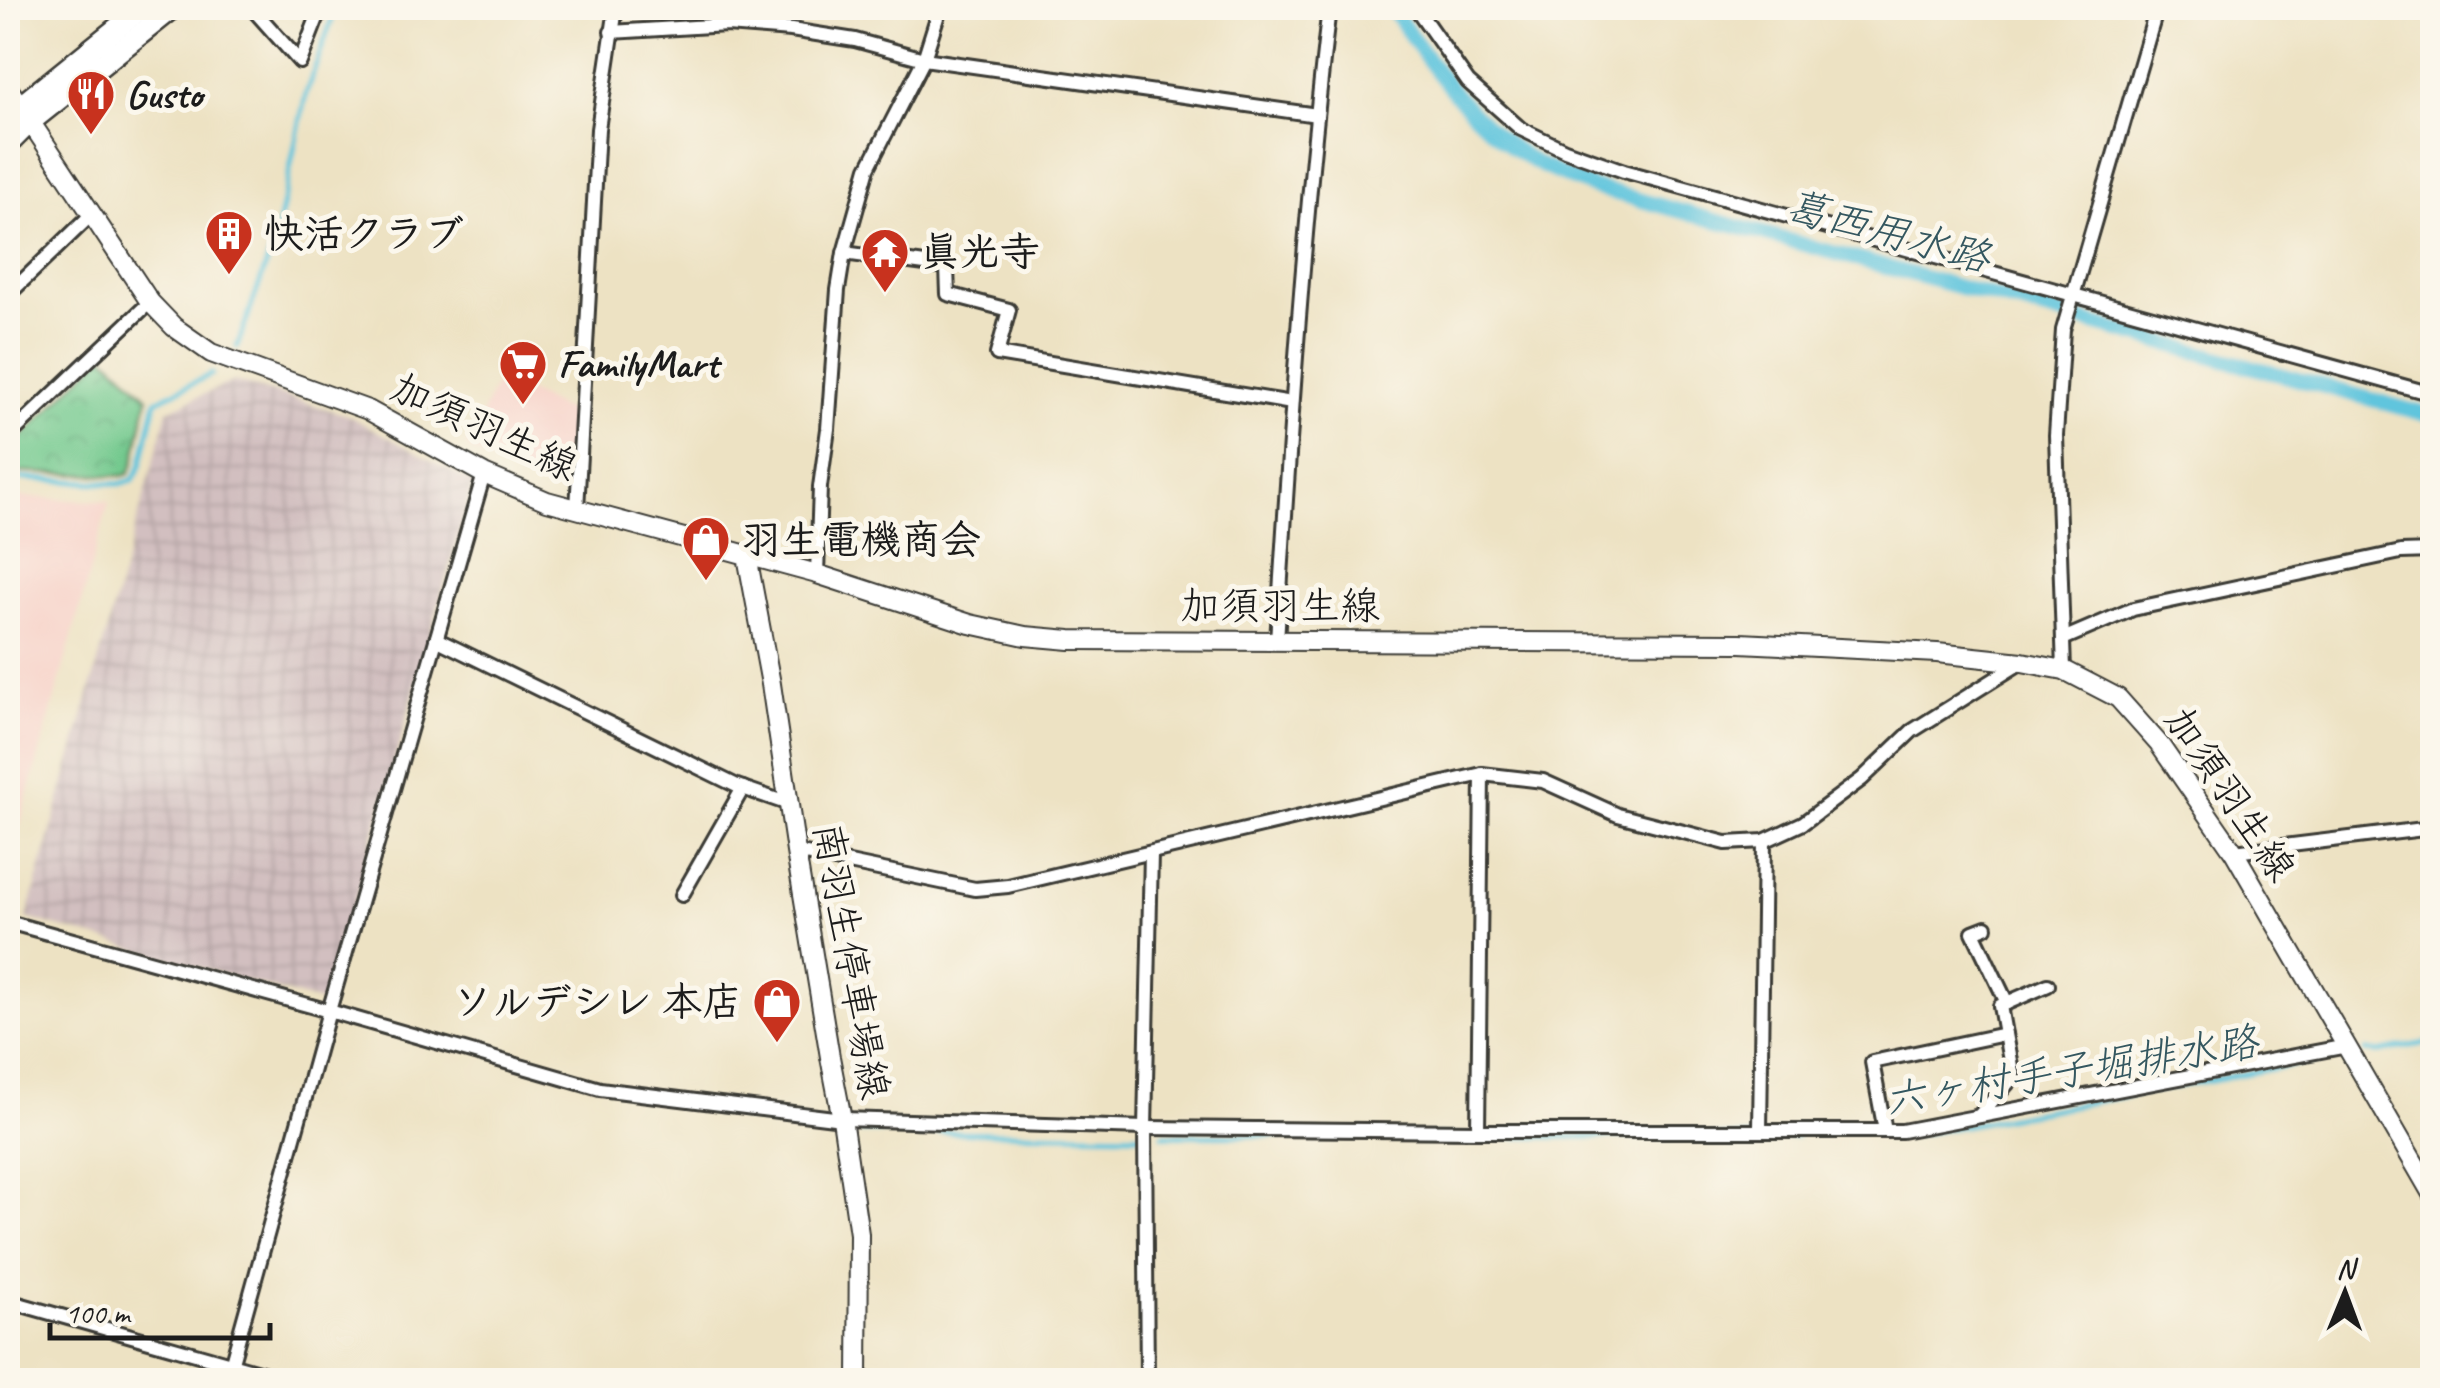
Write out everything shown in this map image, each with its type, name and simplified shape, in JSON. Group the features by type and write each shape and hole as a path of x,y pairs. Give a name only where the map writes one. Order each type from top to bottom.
{"main road":[{"path":"8,144 16,108 142,8"},
{"path":"16,108 173,8"},
{"name":"加須羽生線","path":"16,108 150,302 174,327 210,353 368,410 484,474 546,501 818,574 970,624 1025,636 1070,640 1740,643 1936,653 2064,670 2118,698 2159,744 2234,852 2432,1194"},
{"name":"南羽生停車場線","path":"746,556 771,684 860,1234 858,1380"}],"street":[{"path":"252,8 300,62 321,8"},
{"path":"577,509 598,128 616,8"},
{"path":"818,574 820,487 844,254 868,168 924,58 940,8"},
{"path":"1276,641 1316,115 1329,8"},
{"path":"1416,8 1468,82 1521,129 1564,150 1624,171 2432,394"},
{"path":"2064,670 2056,435 2063,330 2157,8"},
{"path":"611,32 727,25 775,29 855,40 924,58 1316,115"},
{"path":"8,295 91,215"},
{"path":"844,254 946,267 948,294 1010,310 998,354 1292,402"},
{"path":"8,437 150,302"},
{"path":"227,1380 484,474"},
{"path":"2063,639 2133,608 2401,552 2432,550"},
{"path":"436,640 743,788 789,804"},
{"path":"796,852 975,889 1014,885 1482,774 1544,781 1618,816 1726,843 1764,841 1803,822 1862,779 1912,731 2022,662"},
{"path":"1478,1131 1482,774"},
{"path":"682,895 743,788"},
{"path":"2234,852 2432,828"},
{"path":"1760,1130 1764,841"},
{"path":"1147,1380 1145,1128 1152,852"},
{"path":"8,922 600,1090 842,1119 1145,1128 1902,1131 2347,1046"},
{"path":"1986,926 1972,932 2007,1003"},
{"path":"1979,1116 2013,1077 2000,1006 2048,985"},
{"path":"1885,1131 1872,1062 2005,1034"},
{"path":"8,1301 287,1380"}],"shaded area":[{"path":"499,378 576,415 569,495 524,478 466,447"},
{"path":"234,381 347,415 473,483 326,1004 27,918 168,410"},
{"path":"8,496 109,502 8,868"}],"green space":[{"path":"104,355 148,397 129,474 8,472 8,451"}],"waterway":[{"path":"237,347 275,240 306,93 336,8"},
{"name":"葛西用水路","path":"1391,8 1454,92 1490,129 1534,162 1592,187 2432,416"},
{"path":"8,478 120,484 133,480 141,466 156,401 212,374"},
{"name":"六ヶ村手子堀排水路","path":"2366,1051 2432,1042"},
{"name":"六ヶ村手子堀排水路","path":"1914,1135 2340,1056"},
{"name":"六ヶ村手子堀排水路","path":"741,1117 832,1128"},
{"name":"六ヶ村手子堀排水路","path":"860,1131 1142,1135"},
{"name":"六ヶ村手子堀排水路","path":"1163,1135 1472,1137"},
{"name":"六ヶ村手子堀排水路","path":"1487,1137 1796,1137"}],"place":[{"name":"Gusto","path":"91,136"},
{"name":"快活クラブ","path":"229,276"},
{"name":"眞光寺","path":"885,294"},
{"name":"FamilyMart","path":"523,406"},
{"name":"羽生電機商会","path":"706,582"},
{"name":"ソルデシレ 本店","path":"777,1044"}]}
